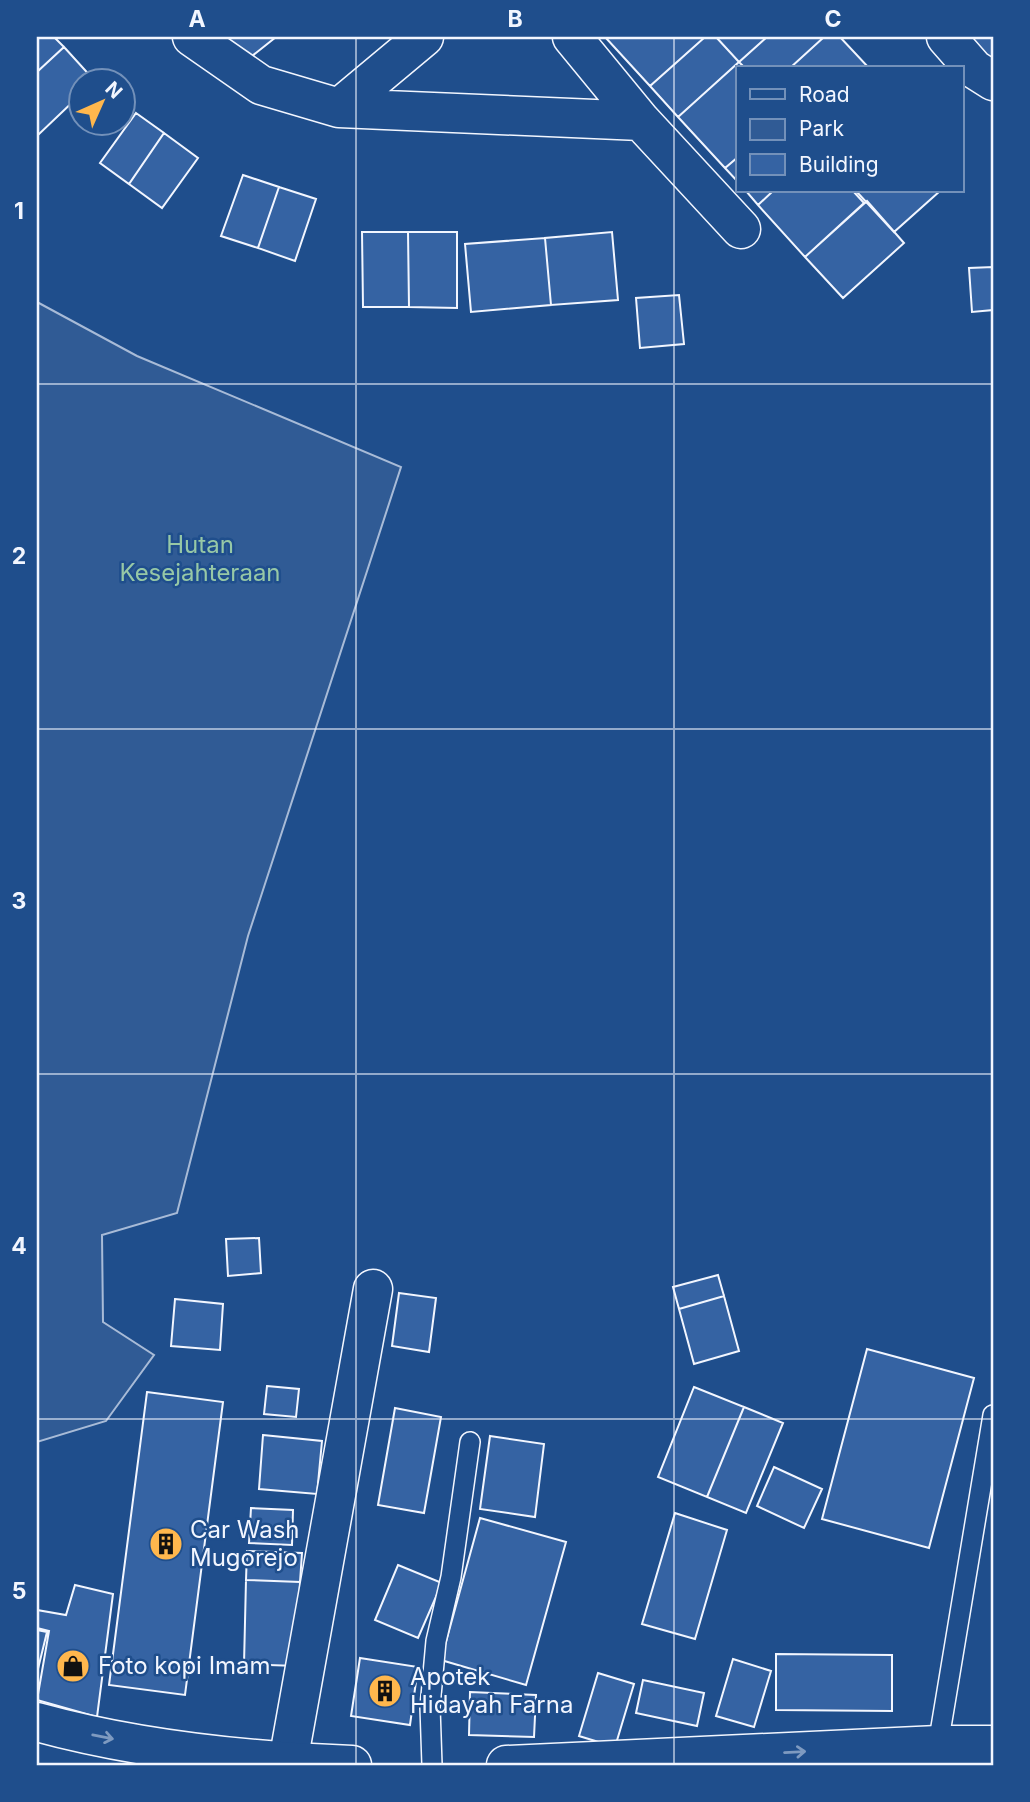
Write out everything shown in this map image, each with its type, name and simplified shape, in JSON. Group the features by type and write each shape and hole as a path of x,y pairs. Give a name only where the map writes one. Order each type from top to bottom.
{"main road":[{"path":"192,37 261,85 339,108 640,121"},
{"path":"339,108 425,37"},
{"path":"572,37 640,121 741,229"},
{"path":"946,37 974,69 993,80"},
{"path":"288,1762 373,1289"},
{"path":"37,1722 177,1751 288,1762 352,1765"},
{"path":"506,1765 938,1745 993,1745"}],"lane":[{"path":"938,1745 993,1415"},
{"path":"432,1765 430,1707 436,1642 451,1577 470,1441"}],"green space":[{"name":"Hutan Kesejahteraan","path":"37,302 137,356 401,467 248,936 177,1213 102,1235 103,1322 154,1355 106,1421 37,1442"}],"building":[{"path":"37,37 54,37 64,47 37,72"},
{"path":"220,37 276,37 242,64"},
{"path":"605,37 705,37 650,86"},
{"path":"705,37 716,37 739,62 678,117 650,86"},
{"path":"716,37 767,37 739,62"},
{"path":"767,37 824,37 792,66 743,66 739,62"},
{"path":"824,37 840,37 867,66 792,66"},
{"path":"967,37 993,37 993,67"},
{"path":"64,47 81,66 66,66 66,108 37,136 37,72"},
{"path":"739,62 743,66 736,66 736,159 725,168 678,117"},
{"path":"136,113 164,133 129,184 100,163 119,136 136,136"},
{"path":"164,133 198,158 162,208 129,184"},
{"path":"736,159 736,180 725,168"},
{"path":"243,175 279,187 258,248 221,236"},
{"path":"279,187 316,199 295,261 258,248"},
{"path":"747,192 772,192 758,205"},
{"path":"772,192 854,192 864,203 805,257 758,205"},
{"path":"857,192 939,192 894,232"},
{"path":"867,201 904,243 843,298 805,257"},
{"path":"362,232 408,232 409,307 363,307"},
{"path":"408,232 457,232 457,308 409,307"},
{"path":"612,232 618,300 551,305 545,238"},
{"path":"545,238 551,305 471,312 465,244"},
{"path":"993,267 993,310 972,312 969,268"},
{"path":"679,295 684,344 640,348 636,298"},
{"path":"259,1238 261,1273 228,1276 226,1239"},
{"path":"718,1275 724,1296 679,1309 673,1287"},
{"path":"399,1293 436,1298 429,1352 392,1346"},
{"path":"724,1296 739,1351 694,1364 679,1309"},
{"path":"175,1299 223,1304 220,1350 171,1346"},
{"path":"867,1349 974,1378 929,1548 822,1519"},
{"path":"267,1386 299,1389 296,1417 264,1414"},
{"path":"694,1387 744,1407 707,1497 658,1477"},
{"name":"Car Wash Mugorejo","path":"147,1392 223,1402 185,1695 109,1685"},
{"path":"744,1407 783,1423 746,1513 707,1497"},
{"path":"395,1408 441,1417 424,1513 378,1505"},
{"path":"263,1435 322,1441 317,1494 259,1489"},
{"path":"490,1436 544,1444 535,1517 480,1509"},
{"path":"774,1467 822,1489 804,1528 757,1506"},
{"path":"251,1508 293,1510 292,1545 249,1543"},
{"path":"675,1513 727,1530 695,1639 642,1624"},
{"path":"480,1518 566,1542 526,1685 441,1660"},
{"path":"247,1551 302,1553 300,1582 246,1580"},
{"path":"398,1565 442,1583 418,1638 375,1620"},
{"path":"246,1580 300,1582 297,1666 244,1664"},
{"name":"Foto kopi Imam","path":"75,1585 113,1594 97,1717 37,1700 49,1631 37,1628 37,1610 66,1615"},
{"path":"37,1630 47,1632 37,1673"},
{"path":"776,1654 892,1655 892,1711 776,1710"},
{"name":"Apotek Hidayah Farna","path":"360,1658 418,1667 410,1725 351,1716"},
{"path":"733,1659 771,1671 754,1727 716,1716"},
{"path":"598,1673 634,1684 615,1747 579,1736"},
{"path":"643,1680 704,1693 697,1726 636,1713"},
{"path":"470,1692 536,1695 534,1737 469,1735"}],"place":[{"name":"Car Wash Mugorejo","path":"166,1544"},
{"name":"Foto kopi Imam","path":"73,1666"},
{"name":"Apotek Hidayah Farna","path":"385,1691"}]}
